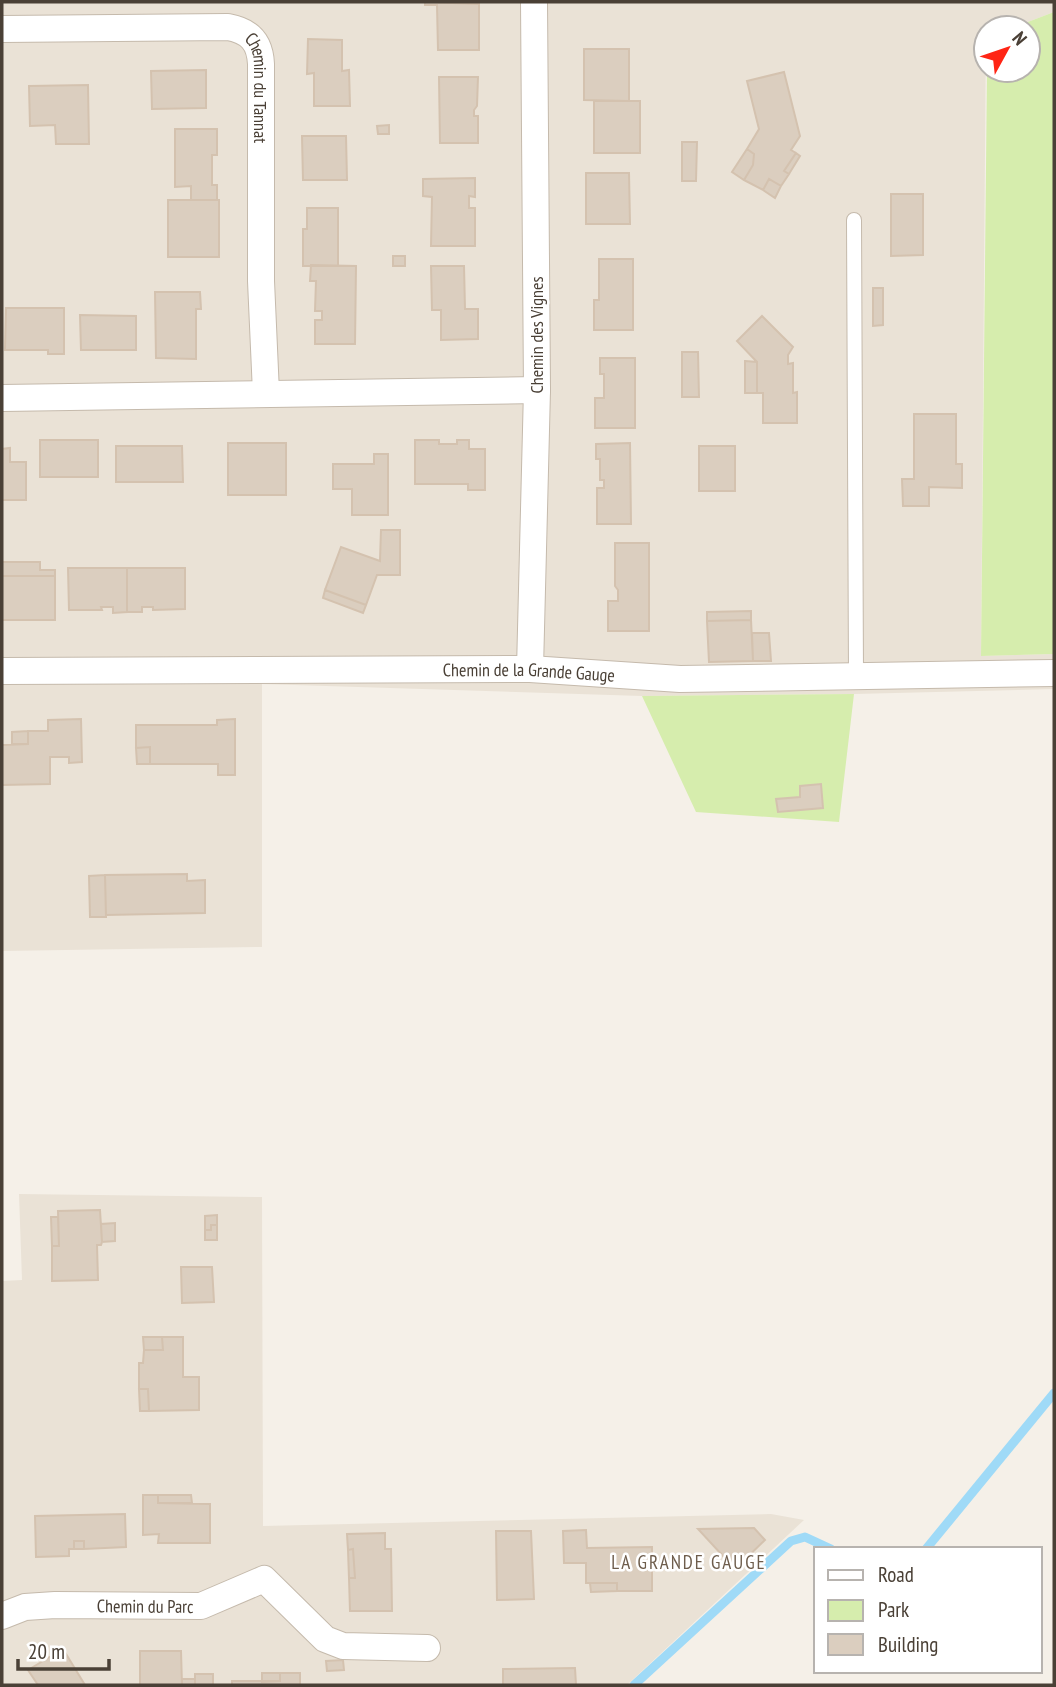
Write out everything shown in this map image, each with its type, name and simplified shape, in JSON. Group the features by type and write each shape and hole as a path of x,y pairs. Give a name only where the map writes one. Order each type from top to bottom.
{"street":[{"name":"Chemin des Vignes","path":"530,669 537,390 534,2"},
{"name":"Chemin du Tannat","path":"2,29 228,27 240,29 254,39 260,51 261,64 261,281 266,393"},
{"path":"2,398 537,390"},
{"name":"Chemin de la Grande Gauge","path":"2,671 530,669 680,680 1054,673"},
{"name":"Chemin du Parc","path":"2,1616 25,1607 55,1605 201,1606 264,1579 325,1639 343,1646 427,1648"}],"lane":[{"path":"854,220 856,676"}],"shaded area":[{"path":"2,2 1054,2 1054,12 1042,17 1042,14 972,14 972,84 986,84 981,656 1054,654 1054,689 642,696 262,684 262,947 2,951"},
{"path":"19,1194 262,1197 263,1526 771,1514 804,1520 627,1685 2,1685 2,1281 22,1280"}],"green space":[{"path":"1054,12 1054,654 981,656 987,84 1042,84 1042,17"},
{"path":"854,694 839,822 696,812 642,696"}],"building":[{"path":"425,2 479,4 479,50 438,50 437,5 425,5"},
{"path":"308,39 342,40 342,71 349,70 350,106 314,106 314,73 307,74"},
{"path":"584,49 629,49 629,101 584,100"},
{"path":"206,70 206,108 152,109 151,71"},
{"path":"784,72 800,136 791,150 796,153 784,171 789,174 781,186 769,179 763,190 744,180 753,165 754,154 747,149 759,129 747,81"},
{"path":"439,77 478,77 474,116 478,116 478,143 440,143"},
{"path":"88,85 89,144 56,144 55,125 30,126 29,86"},
{"path":"594,101 640,101 640,153 594,153"},
{"path":"389,125 389,134 378,134 377,126"},
{"path":"175,129 217,129 217,155 212,155 212,185 217,185 217,200 191,200 191,186 175,187"},
{"path":"302,136 346,136 347,180 303,180"},
{"path":"682,142 697,142 696,181 682,181"},
{"path":"747,149 754,154 753,165 744,180 732,172"},
{"path":"796,153 800,156 789,174 784,171"},
{"path":"586,173 629,173 630,224 586,224"},
{"path":"475,178 475,197 469,196 469,208 475,208 475,246 431,246 432,197 423,196 423,179"},
{"path":"769,179 781,186 775,198 763,190"},
{"path":"891,194 923,194 923,255 891,256"},
{"path":"168,200 219,200 219,257 168,257"},
{"path":"307,208 338,208 338,266 303,266 303,229 307,229"},
{"path":"393,256 405,256 405,266 393,266"},
{"path":"599,259 633,259 633,330 594,330 594,300 599,300"},
{"path":"311,265 356,266 355,344 315,344 315,320 322,320 322,311 315,311 316,281 310,281"},
{"path":"431,266 464,266 465,309 478,309 478,339 441,340 441,310 432,310"},
{"path":"873,288 883,288 883,325 873,326"},
{"path":"155,292 200,292 201,309 196,309 196,359 156,358"},
{"path":"6,308 64,308 64,354 48,354 48,350 5,350"},
{"path":"80,315 136,316 136,350 81,350"},
{"path":"762,316 793,347 788,355 788,364 793,363 797,423 763,423 763,393 757,393 757,362 737,341"},
{"path":"682,352 698,352 699,397 682,397"},
{"path":"600,358 635,358 635,428 595,428 595,398 604,398 604,374 600,374"},
{"path":"745,361 757,362 757,393 745,393"},
{"path":"914,414 956,414 956,464 962,464 962,488 929,487 929,506 903,506 902,479 914,479"},
{"path":"40,440 98,440 98,477 40,477"},
{"path":"415,440 439,440 439,444 457,444 457,440 469,440 469,449 485,449 485,490 468,490 468,484 415,484"},
{"path":"228,443 286,443 286,495 228,495"},
{"path":"630,443 631,524 597,524 597,488 604,488 604,480 600,480 600,459 596,459 596,444"},
{"path":"116,446 182,446 183,482 116,482"},
{"path":"699,446 735,446 735,491 699,491"},
{"path":"10,448 10,462 26,462 26,500 2,500 2,449"},
{"path":"374,454 388,454 388,515 352,515 352,489 333,489 333,464 374,464"},
{"path":"381,530 400,530 400,575 377,575 366,605 325,590 341,547 380,561"},
{"path":"615,543 649,543 649,631 608,631 608,601 618,601 618,590 615,586"},
{"path":"2,562 40,562 40,570 55,570 55,576 2,576"},
{"path":"68,568 127,568 127,612 113,613 113,607 101,607 102,610 69,610"},
{"path":"127,568 185,568 185,609 153,610 153,607 142,607 142,612 127,612"},
{"path":"2,576 55,576 55,620 2,620"},
{"path":"325,590 366,605 363,613 323,598"},
{"path":"751,611 751,620 707,621 707,612"},
{"path":"751,620 753,661 709,662 707,621"},
{"path":"752,633 769,633 771,661 753,661"},
{"path":"81,719 82,762 69,763 69,757 50,757 50,784 2,785 2,745 28,744 28,731 48,731 48,720"},
{"path":"235,719 235,775 218,775 218,764 150,764 150,747 136,748 136,725 217,725 217,720"},
{"path":"28,731 28,744 12,744 12,732"},
{"path":"150,747 150,764 137,764 136,748"},
{"path":"821,784 823,808 778,812 776,799 800,797 800,786"},
{"path":"187,874 187,881 205,880 205,913 106,915 105,875"},
{"path":"105,875 106,917 90,917 89,876"},
{"path":"100,1210 102,1242 97,1245 98,1280 52,1281 52,1246 59,1246 58,1211"},
{"path":"217,1215 217,1225 211,1225 211,1230 205,1230 205,1216"},
{"path":"51,1217 58,1217 59,1246 52,1246"},
{"path":"115,1223 115,1241 102,1242 101,1224"},
{"path":"211,1225 217,1225 217,1240 205,1240 205,1230 211,1230"},
{"path":"181,1267 212,1267 214,1302 182,1303"},
{"path":"143,1337 162,1337 163,1350 144,1350"},
{"path":"162,1337 183,1337 183,1377 199,1377 199,1410 149,1411 148,1389 139,1389 139,1363 143,1363 144,1350 163,1350"},
{"path":"139,1389 148,1389 149,1411 140,1411"},
{"path":"143,1495 158,1495 158,1503 210,1504 210,1543 158,1543 159,1534 143,1535"},
{"path":"158,1495 191,1495 192,1503 158,1503"},
{"path":"125,1514 126,1547 84,1549 84,1541 74,1541 74,1549 69,1549 69,1556 36,1557 35,1516"},
{"path":"754,1528 765,1540 735,1569 698,1529"},
{"path":"586,1530 587,1548 652,1547 652,1591 617,1591 617,1583 586,1583 586,1563 564,1563 563,1531"},
{"path":"496,1531 531,1531 534,1599 497,1600"},
{"path":"385,1533 385,1549 391,1549 392,1611 350,1611 349,1578 355,1578 353,1549 348,1550 347,1534"},
{"path":"74,1541 84,1541 84,1549 74,1549"},
{"path":"353,1549 355,1578 349,1578 348,1550"},
{"path":"590,1583 617,1583 617,1591 591,1592"},
{"path":"63,1649 85,1685 38,1685 28,1670"},
{"path":"140,1651 181,1651 182,1685 140,1685"},
{"path":"343,1660 344,1670 327,1671 326,1661"},
{"path":"575,1668 576,1685 503,1685 503,1669"},
{"path":"262,1673 280,1673 280,1681 262,1682"},
{"path":"280,1673 300,1673 300,1685 232,1685 232,1681 280,1681"},
{"path":"195,1674 213,1674 213,1685 195,1685"},
{"path":"182,1679 195,1679 195,1685 182,1685"}],"waterway":[{"path":"928,1547 1054,1393"},
{"path":"634,1685 791,1541 805,1537 827,1547"}],"district":[{"name":"LA GRANDE GAUGE","path":"689,1562"}]}
